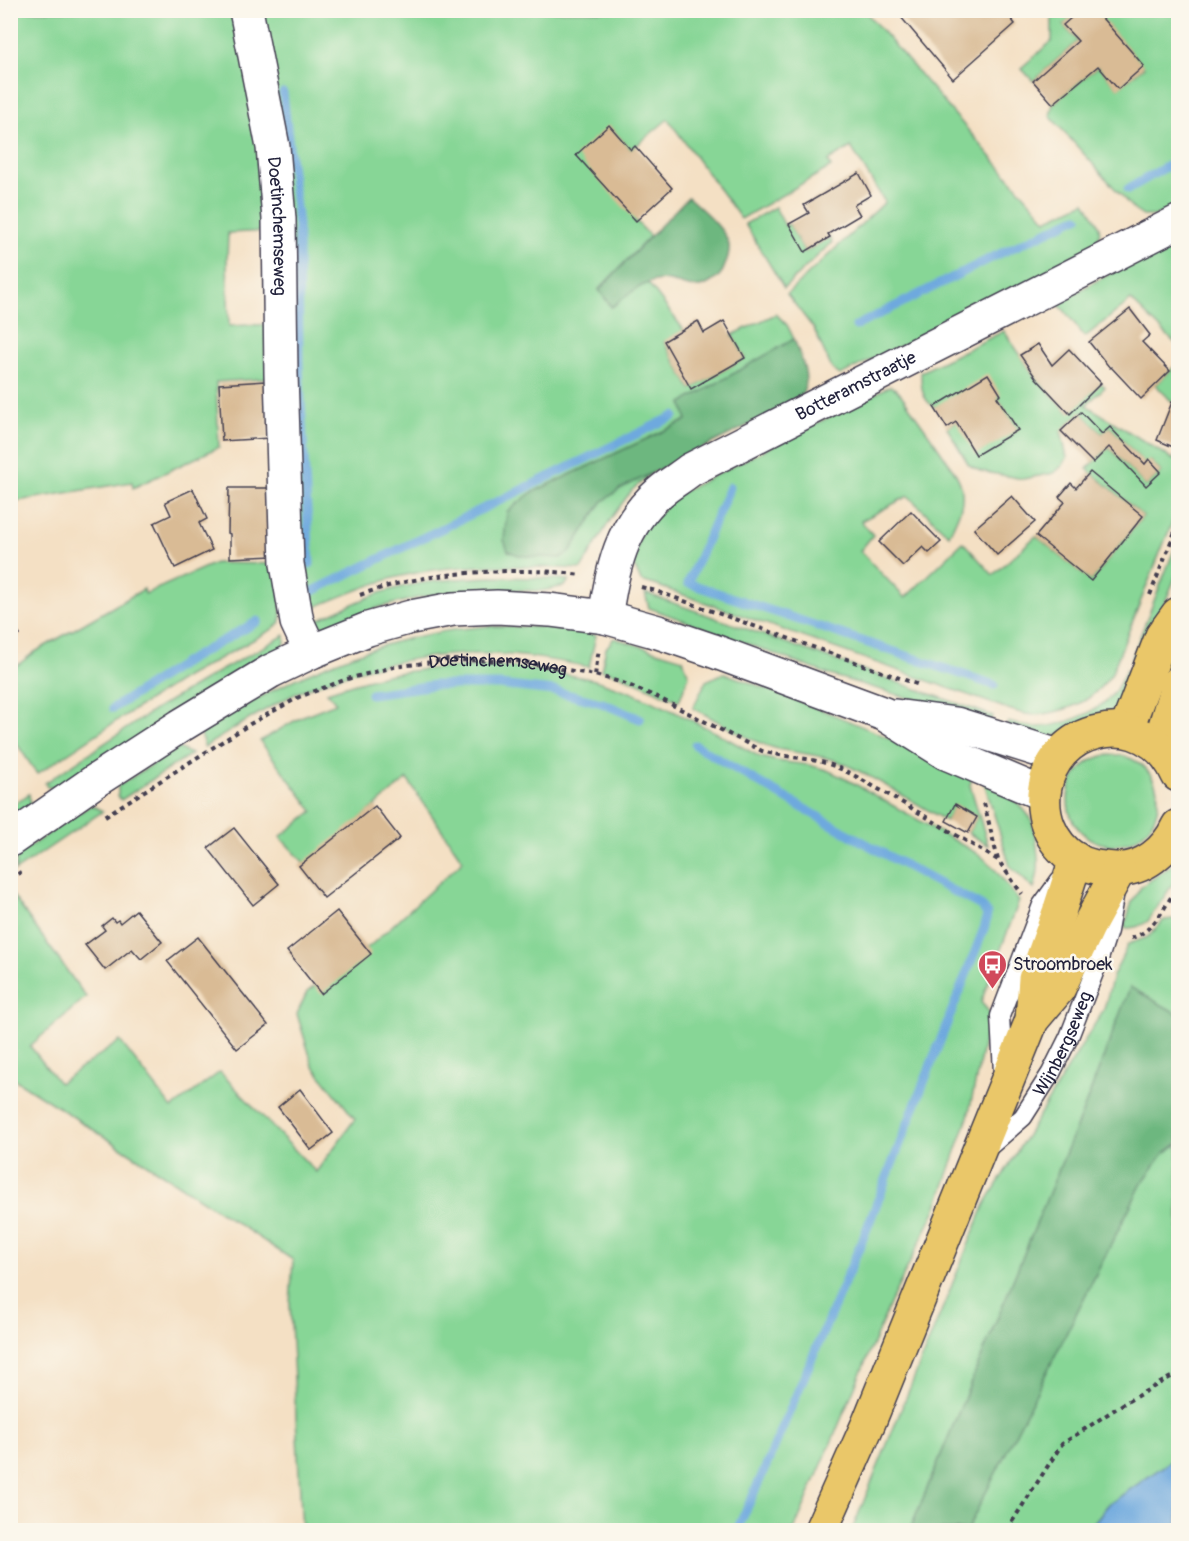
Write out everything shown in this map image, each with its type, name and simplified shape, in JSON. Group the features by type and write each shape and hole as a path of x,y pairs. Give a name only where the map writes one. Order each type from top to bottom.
{"main road":[{"path":"1126,730 1162,636 1179,614"},
{"path":"1159,746 1179,683"},
{"path":"1177,833 1159,853 1140,865 1119,870 1096,868 1076,859 1061,847 1050,831 1044,813 1043,794 1047,774 1058,756 1072,742 1088,734 1107,730 1126,730 1143,736 1159,746 1173,762 1179,775"},
{"name":"Wijnbergseweg","path":"1032,1020 1035,979 1076,859"},
{"name":"Wijnbergseweg","path":"821,1530 869,1422 1032,1020 1059,988 1089,925 1119,870"}],"street":[{"name":"Doetinchemseweg","path":"246,10 273,147 279,219 286,564 297,622 310,652"},
{"name":"Botteramstraatje","path":"605,617 611,580 618,553 626,535 639,515 659,492 690,470 1179,222"},
{"path":"10,840 95,781 271,671 368,628 453,609 498,607 550,609 605,617 658,632 884,714 946,753 1043,794"},
{"path":"884,714 956,724 1058,756"}],"lane":[{"name":"Wijnbergseweg","path":"1003,1089 1000,1016 1042,904 1076,859"},
{"name":"Wijnbergseweg","path":"977,1157 1023,1117 1051,1073 1069,1037 1108,931 1119,870"}],"path":[{"path":"356,597 424,577 470,572 541,571 574,574 656,591 920,685"},
{"name":"Doetinchemseweg","path":"97,822 250,724 299,697 325,686 394,667 436,661 518,661 595,675 623,683 657,697 762,751 778,756 810,759 832,766 862,780 998,860"},
{"path":"10,879 30,866"},
{"path":"1009,1530 1062,1444 1123,1404 1179,1373"}],"green space":[{"path":"11,11 238,11 272,231 228,233 229,326 275,324 275,378 216,382 219,447 133,488 132,482 11,502"},
{"path":"252,11 865,11 1046,220 1085,202 1098,224 1099,235 1087,257 840,375 832,369 814,329 787,294 885,202 851,147 828,161 831,167 741,219 668,119 631,150 609,126 636,221 650,236 599,289 611,307 636,288 648,283 684,330 664,342 691,389 745,358 732,335 776,314 787,325 794,339 682,403 687,420 531,493 569,553 602,502 620,489 655,471 632,490 612,517 581,569 493,566 428,571 381,582 310,609 303,606"},
{"path":"1058,11 1080,11 1063,25 1078,41 1033,81 1021,68 1052,41 1052,16"},
{"path":"1095,11 1178,11 1178,207 1154,216 1143,216 1134,210 1050,116 1053,104 1098,66 1118,88 1144,67"},
{"path":"688,197 712,219 727,239 729,251 720,274 700,287 660,280 649,283 612,307 599,290"},
{"path":"775,207 785,226 789,224 805,252 830,237 832,242 784,288 745,224"},
{"path":"1178,236 1178,346 1131,300 1085,337 1057,303"},
{"path":"1004,331 1036,378 1069,413 1101,383 1105,387 1086,405 1174,460 1178,449 1178,508 1111,675 1086,700 1064,710 1033,715 1019,713 641,581 633,563 641,531 678,494 890,386 902,396 952,467 959,479 962,493 960,512 949,535 908,496 861,521 873,535 860,551 905,598 963,542 993,575 1036,536 1091,581 1143,516 1087,469 1109,447 1146,486 1161,472 1150,460 1145,464 1110,427 1102,434 1081,412 1061,431 1067,458 1054,473 1023,479 980,471 969,465 947,428 956,422 1017,429 997,397 934,407 924,396 921,372"},
{"path":"794,339 806,377 799,400 620,489 602,502 569,553 560,558 521,556 508,551 504,540 507,512 531,493 687,420 682,403"},
{"path":"1178,363 1178,405 1172,402 1156,385"},
{"path":"1178,540 1178,571 1140,662 1131,659"},
{"path":"215,563 280,564 281,622 271,630 186,677 37,774 11,735 11,670 35,652 144,589 145,594"},
{"path":"492,577 569,580 565,586 541,591 493,589 459,591 422,597 380,607 324,628 315,621 364,599 394,589 436,581"},
{"path":"645,593 993,716 990,724 830,675 649,608"},
{"path":"489,626 545,627 596,635 589,667 530,657 494,654 448,655 401,661 355,672 297,693 204,747 201,733 264,695 325,666 390,643 448,630"},
{"path":"285,635 285,643 280,651 58,788 47,787 45,783 156,709"},
{"path":"614,638 683,659 689,676 679,701 620,675 601,670 606,648"},
{"path":"500,666 595,680 667,708 760,757 827,770 980,855 994,868 1019,901 981,1002 990,1013 968,1117 936,1209 893,1297 794,1530 302,1530 290,1304 293,1260 11,1077 10,897 13,896 86,997 30,1046 59,1083 120,1041 172,1108 220,1072 316,1172 355,1119 313,1066 297,1014 307,992 371,945 463,861 407,779 306,865 280,837 313,811 260,741 303,716 336,703 327,692 348,685 401,672"},
{"path":"1126,670 1136,675 1120,704 1085,725 1047,737 1005,730 1008,722 1035,727 1055,725 1087,713 1112,695"},
{"path":"724,673 850,721 972,778 970,785 988,845 968,833 977,817 955,805 946,821 882,783 842,763 761,744 693,708 706,681"},
{"path":"178,748 191,754 121,800 118,796 118,786"},
{"path":"1104,755 1122,755 1138,762 1151,775 1158,791 1158,809 1151,825 1138,838 1122,845 1104,845 1088,838 1075,825 1068,809 1068,791 1075,775 1088,762"},
{"path":"984,782 1017,802 1032,823 1036,837 1038,864 1034,889 1010,866"},
{"path":"29,794 31,807 11,821 11,806"},
{"path":"91,805 103,811 15,871 17,855"},
{"path":"1178,861 1178,876 1148,921 1137,927 1124,928 1132,902 1141,887"},
{"path":"1164,920 1178,921 1178,1014 1130,988 1085,1106 910,1530 852,1530 985,1204 1104,1009 1113,976 1128,944 1148,937"},
{"path":"1130,987 1178,1014 1178,1144 1164,1153 1142,1183 967,1530 910,1530 1085,1106"},
{"path":"1178,1144 1178,1456 1108,1505 1088,1530 967,1530 1142,1183 1164,1153"}],"water":[{"path":"1178,1456 1178,1530 1088,1530 1108,1505"}],"building":[{"path":"895,10 1004,10 1015,24 953,79"},
{"path":"1080,10 1095,10 1144,66 1118,89 1098,66 1053,104 1033,81 1078,41 1063,25"},
{"path":"609,125 631,150 635,146 672,188 636,221 576,155"},
{"path":"859,173 871,195 854,205 860,215 828,234 830,237 805,252 789,224 809,213 804,205"},
{"path":"1130,309 1150,335 1142,342 1170,371 1141,399 1110,368 1089,342"},
{"path":"698,321 704,333 724,321 745,358 691,389 664,341"},
{"path":"1038,344 1052,365 1069,349 1101,383 1070,414 1036,378 1020,355"},
{"path":"988,374 1001,395 997,397 1018,430 976,455 956,422 947,428 934,407"},
{"path":"265,381 269,438 222,441 219,384"},
{"path":"1172,402 1178,405 1178,449 1157,440"},
{"path":"1081,412 1102,434 1110,427 1145,464 1149,459 1161,472 1146,486 1109,447 1093,463 1061,431"},
{"path":"1090,472 1143,516 1091,581 1036,536 1065,502 1059,497 1071,483 1076,488"},
{"path":"229,488 274,488 274,556 230,558"},
{"path":"193,489 207,519 199,523 212,550 175,568 154,523 171,515 165,502"},
{"path":"1012,496 1035,522 997,555 974,529"},
{"path":"911,511 941,542 929,553 923,547 903,566 879,542"},
{"path":"10,621 20,635 10,641"},
{"path":"955,804 977,817 968,833 946,821"},
{"path":"375,806 400,838 324,898 299,866"},
{"path":"234,828 279,884 253,905 208,848"},
{"path":"136,910 162,942 141,959 132,949 105,970 85,945 105,930 102,926 112,918 115,922 118,920 120,923"},
{"path":"337,911 371,954 321,994 287,951"},
{"path":"198,937 268,1025 237,1049 167,961"},
{"path":"300,1089 333,1133 311,1150 278,1107"}],"waterway":[{"path":"283,93 298,225 299,368 310,564"},
{"path":"1128,189 1178,160"},
{"path":"856,326 1078,217"},
{"path":"311,592 674,416"},
{"path":"730,487 688,583 994,685"},
{"path":"113,708 192,658 258,621"},
{"path":"371,694 435,685 499,685 554,691 602,703 640,719"},
{"path":"695,745 981,906 987,914 985,926 864,1236 737,1530"}],"place":[{"name":"Stroombroek","path":"992,990"}]}
